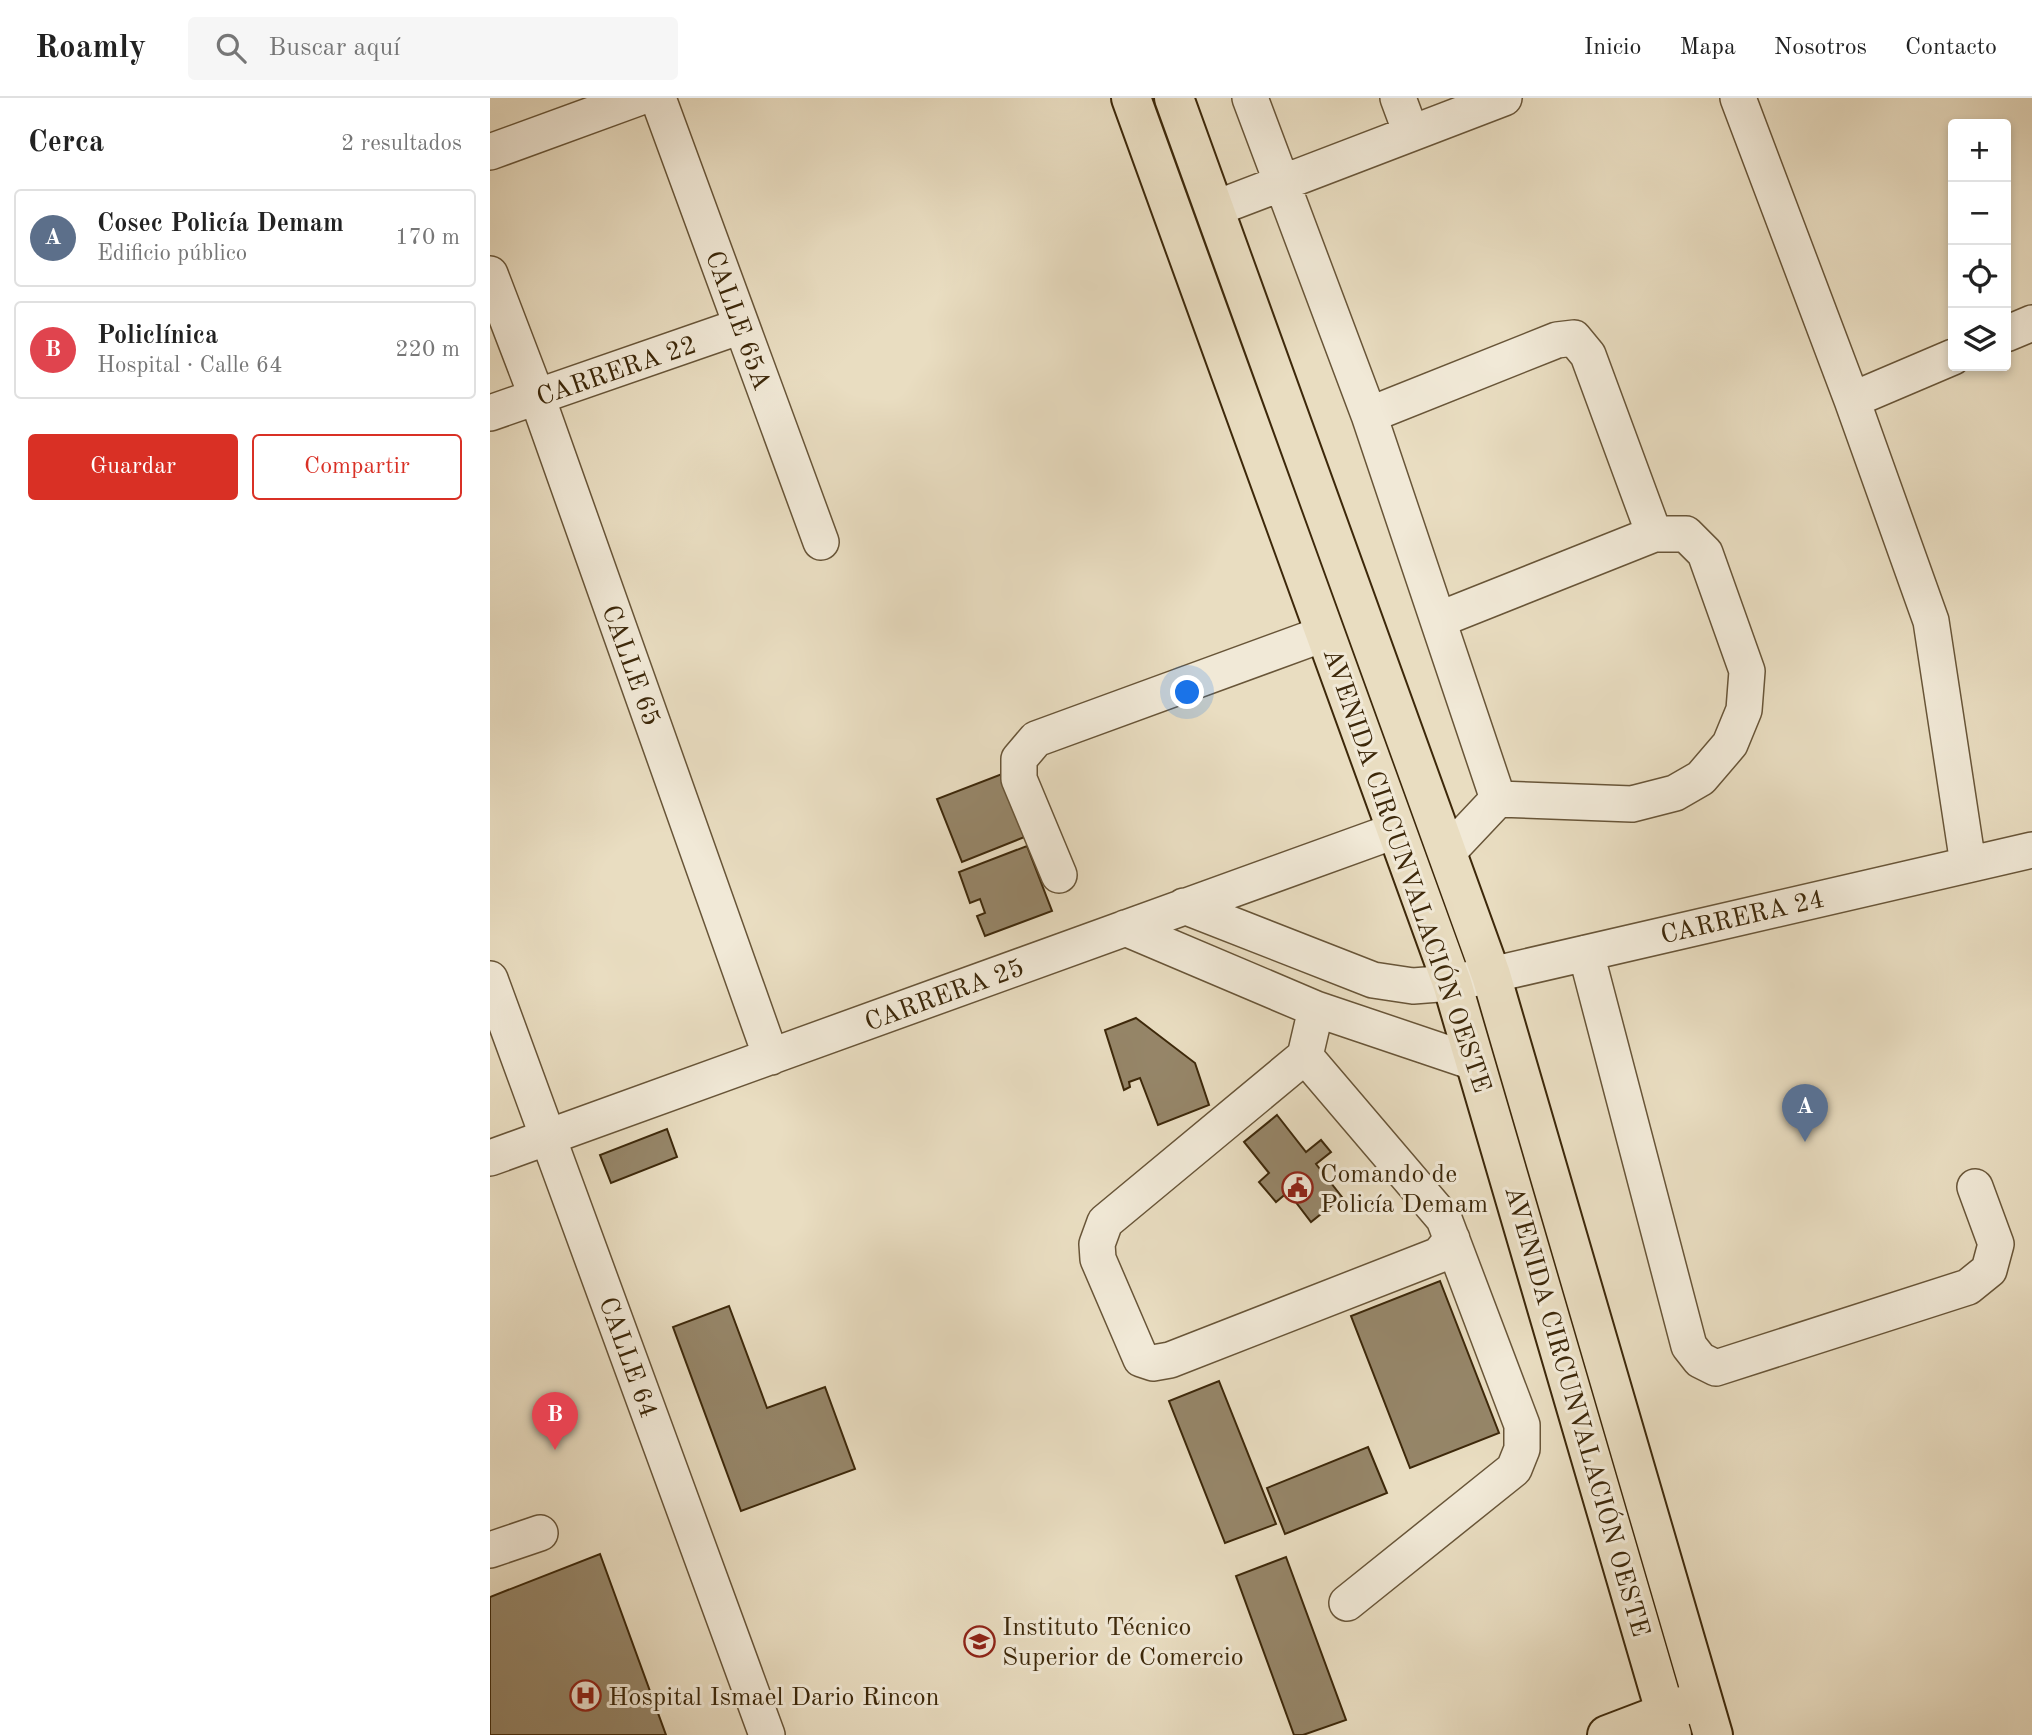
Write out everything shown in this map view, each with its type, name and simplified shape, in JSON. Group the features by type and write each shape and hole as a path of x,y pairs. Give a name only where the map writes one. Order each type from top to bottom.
{"main road":[{"name":"AVENIDA CIRCUNVALACIÓN OESTE","path":"1131,98 1452,983 1669,1724"},
{"name":"AVENIDA CIRCUNVALACIÓN OESTE","path":"1174,98 1491,975 1713,1735"},
{"path":"1607,1735 1669,1724 1702,1698"}],"street":[{"path":"490,152 638,98"},
{"name":"CALLE 65A","path":"658,98 821,542"},
{"path":"1250,98 1369,415 1498,799"},
{"path":"1398,98 1411,133"},
{"path":"1214,209 1504,98"},
{"path":"1738,98 1852,400 1931,621 1968,864"},
{"name":"CALLE 65","path":"490,274 537,397 771,1057"},
{"path":"2011,332 2032,323"},
{"name":"CARRERA 22","path":"490,413 741,326"},
{"path":"1369,415 1557,340 1574,338 1588,355 1654,534"},
{"path":"1852,400 1948,359"},
{"path":"1438,620 1654,534 1686,534 1705,553 1747,671 1744,710 1731,744 1701,778 1675,793 1632,804 1498,799 1448,852"},
{"path":"1059,875 1019,779 1019,760 1036,739 1326,633"},
{"name":"CARRERA 25","path":"490,1158 1397,830"},
{"name":"CARRERA 24","path":"1184,906 1373,980 1413,986 1452,983 1491,975 2032,850"},
{"path":"1125,928 1316,1009 1476,1063"},
{"path":"1586,953 1689,1346 1700,1360 1716,1368 1968,1287 1989,1270 1996,1244 1975,1187"},
{"name":"CALLE 64","path":"490,979 767,1735"},
{"path":"1316,1009 1306,1056 1105,1222 1097,1244 1098,1259 1141,1359 1153,1363 1170,1360 1439,1255 1451,1239"},
{"path":"1306,1056 1444,1219 1522,1425 1522,1449 1514,1469 1347,1603"},
{"path":"490,1550 540,1532"}],"building":[{"path":"1002,774 1027,836 962,862 937,799"},
{"path":"1027,846 1052,911 985,936 977,916 985,913 980,899 970,903 959,872"},
{"path":"1136,1018 1195,1063 1209,1105 1158,1125 1140,1078 1129,1082 1130,1087 1124,1090 1105,1030"},
{"path":"1277,1115 1306,1152 1321,1140 1331,1152 1316,1164 1342,1197 1311,1222 1288,1192 1276,1202 1259,1182 1269,1173 1244,1142"},
{"path":"667,1129 677,1157 611,1183 600,1155"},
{"path":"1440,1281 1499,1433 1410,1468 1351,1316"},
{"path":"729,1306 767,1408 825,1387 855,1469 741,1511 673,1327"},
{"path":"1219,1381 1276,1524 1225,1543 1169,1401"},
{"path":"1368,1447 1387,1493 1285,1534 1267,1488"},
{"path":"600,1554 666,1735 490,1735 490,1597"},
{"path":"1286,1557 1346,1720 1303,1735 1294,1735 1236,1576"}],"place":[{"name":"Cosec Policía Demam","path":"1805,1142"},
{"name":"Comando de Policía Demam","path":"1297,1188"},
{"name":"Policlínica","path":"555,1450"},
{"name":"Instituto Técnico Superior de Comercio","path":"979,1641"},
{"name":"Hospital Ismael Dario Rincon","path":"585,1696"}]}
